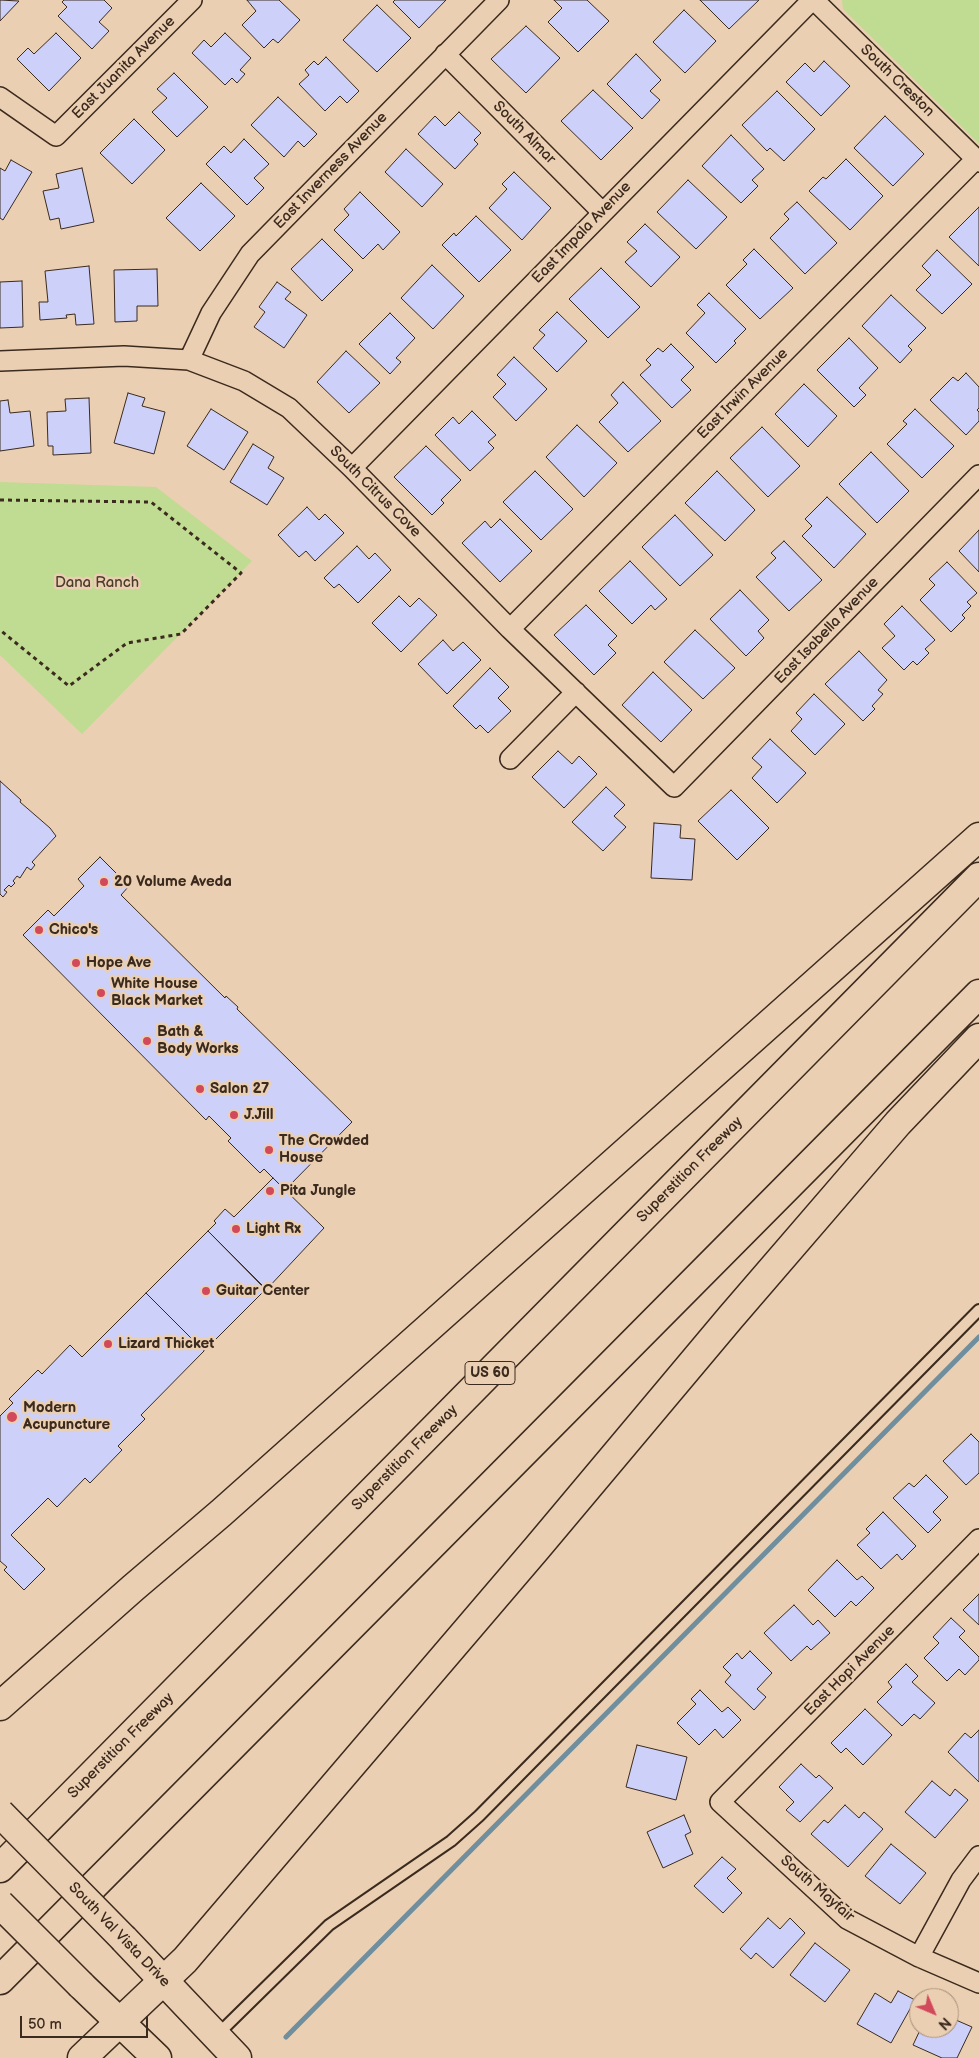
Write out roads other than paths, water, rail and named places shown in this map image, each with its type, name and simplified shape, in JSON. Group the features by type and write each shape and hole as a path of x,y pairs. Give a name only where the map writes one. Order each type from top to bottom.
{"main road":[{"path":"0,1706 235,1501 979,837"},
{"name":"Superstition Freeway","path":"0,1868 979,877"},
{"path":"0,1980 979,994"},
{"path":"82,2058 164,1981 204,1938 878,1146 979,1038"},
{"name":"South Val Vista Drive","path":"0,1813 237,2058"},
{"path":"0,1904 157,2058"}],"street":[{"name":"East Juanita Avenue","path":"0,97 56,136 192,0"},
{"name":"East Inverness Avenue","path":"189,360 211,313 250,254 499,0"},
{"name":"South Creston","path":"813,0 977,160"},
{"name":"East Impala Avenue","path":"352,468 602,212 813,0"},
{"name":"South Almar","path":"446,54 602,212"},
{"name":"East Irwin Avenue","path":"510,629 977,160"},
{"name":"South Citrus Cove","path":"0,361 124,356 189,360 244,381 288,408 352,468 510,629 674,787"},
{"name":"East Isabella Avenue","path":"674,787 979,475"},
{"path":"510,759 576,692"},
{"name":"East Hopi Avenue","path":"720,1802 979,1539"},
{"name":"South Mayfair","path":"720,1802 847,1919 919,1957 979,1983"},
{"path":"919,1957 961,1880 979,1856"}],"lane":[{"path":"216,2036 329,1926 451,1842 479,1816 979,1310"}],"waterway":[{"path":"286,2037 979,1337"}],"place":[{"name":"20 Volume Aveda","path":"104,882"},
{"name":"Chico's","path":"39,930"},
{"name":"Hope Ave","path":"76,963"},
{"name":"White House Black Market","path":"101,993"},
{"name":"Bath & Body Works","path":"147,1041"},
{"name":"Salon 27","path":"200,1089"},
{"name":"J.Jill","path":"234,1115"},
{"name":"The Crowded House","path":"269,1150"},
{"name":"Pita Jungle","path":"270,1191"},
{"name":"Light Rx","path":"236,1229"},
{"name":"Guitar Center","path":"206,1291"},
{"name":"Lizard Thicket","path":"108,1344"},
{"name":"Modern Acupuncture","path":"12,1417"}],"park label":[{"name":"Dana Ranch","path":"97,583"}]}
